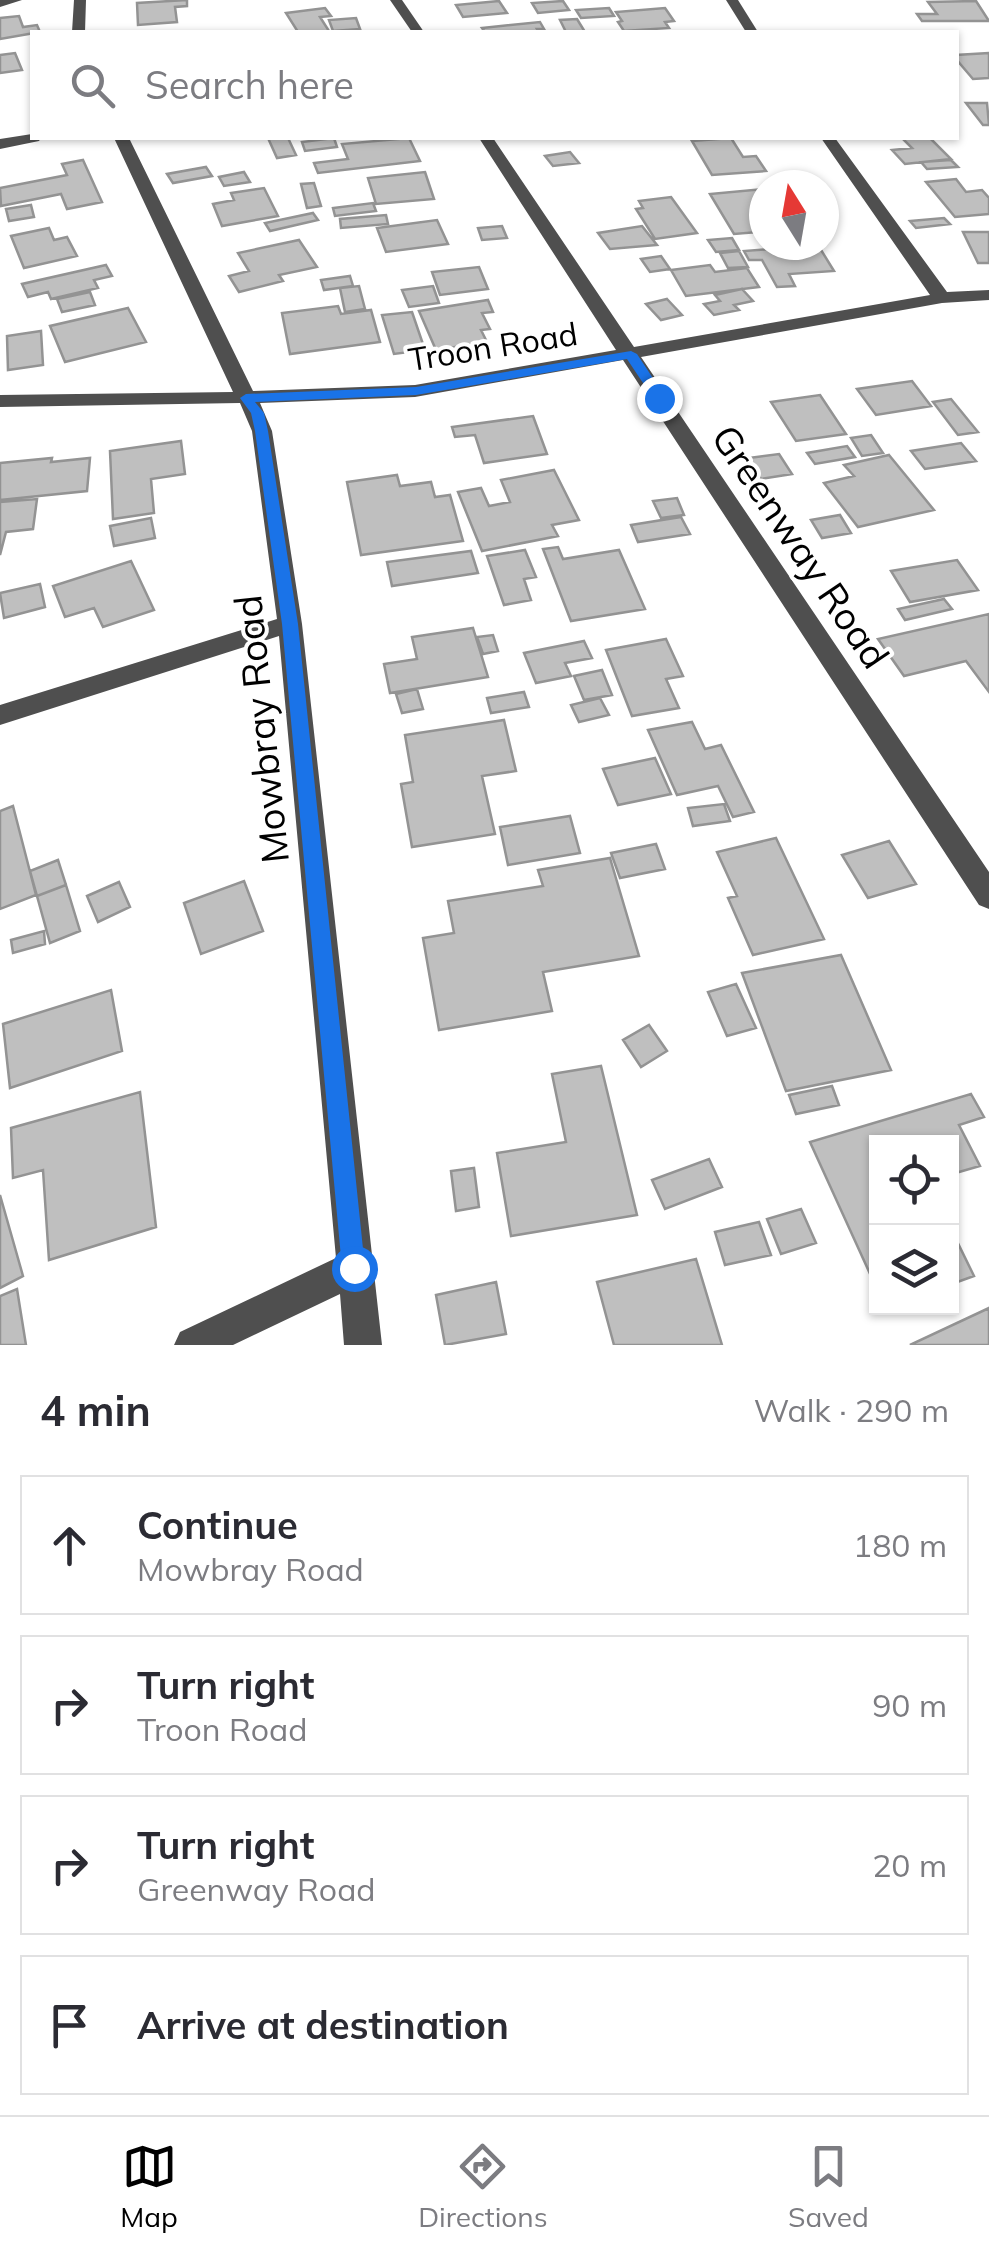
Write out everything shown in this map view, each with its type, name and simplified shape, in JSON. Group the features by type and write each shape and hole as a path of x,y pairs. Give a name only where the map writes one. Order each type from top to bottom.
{"street":[{"path":"0,2 16,0"},
{"path":"79,30 80,0"},
{"path":"396,0 417,30"},
{"path":"732,0 751,30"},
{"path":"0,144 30,139"},
{"name":"Mowbray Road","path":"122,140 246,398 257,413 262,431 290,624 363,1345"},
{"name":"Greenway Road","path":"487,140 989,896"},
{"path":"829,140 942,298"},
{"name":"Troon Road","path":"0,400 246,398 416,391 942,298 989,296"},
{"path":"0,715 290,624"},
{"path":"193,1345 354,1268"}],"building":[{"path":"187,0 187,6 175,7 177,22 138,25 137,3"},
{"path":"499,1 507,13 463,17 456,5"},
{"path":"563,1 569,10 538,13 532,3"},
{"path":"976,1 989,21 922,21 917,14 937,14 928,2"},
{"path":"325,8 331,16 320,17 328,30 297,30 286,13"},
{"path":"609,8 614,16 581,18 576,10"},
{"path":"665,8 674,21 665,22 669,28 623,30 616,12"},
{"path":"19,16 23,27 37,25 39,30 0,39 0,18"},
{"path":"356,18 360,29 333,30 329,20"},
{"path":"577,19 584,30 565,30 560,20"},
{"path":"540,22 544,29 484,30"},
{"path":"15,53 22,70 0,73 0,55"},
{"path":"989,53 989,78 973,79 959,63 959,55"},
{"path":"966,103 987,103 989,125 983,125"},
{"path":"269,140 289,140 296,155 277,158"},
{"path":"335,140 337,147 305,151 302,142"},
{"path":"410,140 420,161 318,173 314,163 348,159 342,144"},
{"path":"732,140 743,157 756,156 765,170 749,170 712,175 692,141"},
{"path":"904,140 932,140 951,159 905,164 892,150 912,148"},
{"path":"570,152 579,163 553,166 545,156"},
{"path":"83,160 102,202 67,209 61,194 1,206 0,188 67,175 62,164"},
{"path":"951,160 958,167 927,169 921,162"},
{"path":"206,167 212,176 173,183 167,174"},
{"path":"244,172 250,182 224,186 219,177"},
{"path":"425,172 434,199 376,204 368,178"},
{"path":"956,179 966,192 982,190 989,198 989,214 955,217 926,182"},
{"path":"314,183 321,206 307,208 301,184"},
{"path":"264,188 278,216 222,226 213,204 234,200 231,193"},
{"path":"749,190 749,233 734,234 710,194"},
{"path":"671,197 697,233 655,239 636,209 643,208 639,201"},
{"path":"373,203 376,211 335,216 333,208"},
{"path":"31,205 34,217 9,221 6,209"},
{"path":"313,213 318,220 270,231 265,223"},
{"path":"386,215 388,224 341,228 340,219"},
{"path":"944,218 950,224 916,228 910,221"},
{"path":"437,220 448,244 386,252 377,228"},
{"path":"502,226 507,238 482,240 478,228"},
{"path":"642,226 657,245 610,249 598,233"},
{"path":"49,228 54,240 67,237 77,256 24,268 11,236"},
{"path":"963,232 989,232 989,263 978,263"},
{"path":"732,238 739,250 716,252 708,240"},
{"path":"299,240 317,267 279,275 283,281 239,292 229,276 249,271 238,253"},
{"path":"739,251 748,267 728,268 720,253"},
{"path":"661,256 670,269 650,272 641,259"},
{"path":"762,260 827,260 834,271 789,274 795,286 777,287"},
{"path":"106,265 112,276 94,280 98,288 51,299 48,292 28,297 22,284"},
{"path":"710,265 715,272 747,268 759,287 686,296 671,270"},
{"path":"479,267 488,289 440,295 432,272"},
{"path":"350,276 353,286 324,290 321,280"},
{"path":"359,286 365,309 345,312 340,288"},
{"path":"433,286 439,303 409,307 402,290"},
{"path":"742,289 753,301 734,305 739,310 714,315 704,304 720,301 715,295"},
{"path":"90,292 95,305 62,312 57,299"},
{"path":"667,299 682,315 661,320 646,304"},
{"path":"488,300 493,312 482,313 490,329 481,330 487,342 436,350 419,311"},
{"path":"338,306 341,314 371,310 380,342 290,354 282,313"},
{"path":"128,308 146,342 65,362 50,326"},
{"path":"412,312 425,350 394,354 382,315"},
{"path":"41,331 43,365 8,370 7,336"},
{"path":"912,381 931,406 876,415 857,389"},
{"path":"820,395 846,434 796,441 771,402"},
{"path":"951,399 978,432 958,435 933,402"},
{"path":"533,416 547,454 484,463 475,435 455,437 452,427"},
{"path":"871,435 883,453 862,456 851,438"},
{"path":"181,441 185,474 151,479 154,513 113,519 110,451"},
{"path":"961,443 976,461 925,469 911,451"},
{"path":"847,446 855,457 815,464 807,453"},
{"path":"779,454 792,474 761,479 749,458"},
{"path":"889,455 934,510 858,527 824,483 854,476 844,465"},
{"path":"52,458 51,462 90,458 87,491 0,500 0,463"},
{"path":"554,470 579,520 552,525 558,536 482,551 458,492 481,488 489,506 510,502 501,480"},
{"path":"397,475 400,486 431,482 435,497 450,495 463,541 361,555 347,482"},
{"path":"677,498 684,515 661,518 653,501"},
{"path":"37,499 33,529 6,532 0,555 0,502"},
{"path":"840,515 851,533 822,538 811,520"},
{"path":"681,517 690,534 638,542 631,525"},
{"path":"151,518 155,538 114,546 110,526"},
{"path":"558,547 563,559 619,550 645,609 571,621 543,549"},
{"path":"525,550 536,577 524,579 531,600 504,605 487,556"},
{"path":"471,551 478,573 392,586 387,562"},
{"path":"957,560 978,590 910,602 891,571"},
{"path":"131,561 154,610 103,627 94,608 65,617 53,586"},
{"path":"40,584 45,607 4,618 0,593"},
{"path":"944,599 952,609 905,620 898,609"},
{"path":"989,614 989,692 966,661 904,676 878,639"},
{"path":"473,628 488,677 390,693 384,664 417,659 412,637"},
{"path":"493,635 498,651 483,654 477,637"},
{"path":"666,639 683,676 666,679 679,708 632,716 606,650"},
{"path":"584,641 592,658 565,663 571,676 536,683 524,653"},
{"path":"602,670 612,695 584,700 574,676"},
{"path":"417,689 423,709 402,713 396,694"},
{"path":"524,692 529,707 491,713 487,698"},
{"path":"600,698 609,715 579,722 571,705"},
{"path":"504,720 516,771 482,776 495,834 412,847 401,784 413,782 405,735"},
{"path":"692,722 705,749 721,745 754,812 733,817 718,786 677,795 648,730"},
{"path":"655,758 671,794 618,805 603,769"},
{"path":"724,804 730,821 693,826 688,808"},
{"path":"13,806 36,895 0,909 0,811"},
{"path":"570,816 580,853 508,865 500,827"},
{"path":"776,838 824,939 753,955 728,898 737,896 717,852"},
{"path":"889,841 916,884 868,898 842,855"},
{"path":"656,844 665,869 620,878 611,853"},
{"path":"610,858 639,956 543,972 552,1011 439,1030 423,938 454,933 448,901 543,886 538,870"},
{"path":"58,860 66,885 37,896 30,871"},
{"path":"244,881 263,931 201,954 184,903"},
{"path":"119,882 130,907 98,922 87,896"},
{"path":"66,885 80,931 50,943 37,896"},
{"path":"44,931 45,944 13,953 11,940"},
{"path":"841,955 891,1070 786,1091 742,973"},
{"path":"736,984 756,1028 727,1036 708,992"},
{"path":"111,990 122,1051 10,1088 3,1024"},
{"path":"649,1025 667,1051 641,1067 623,1040"},
{"path":"601,1066 637,1215 511,1236 497,1153 566,1142 552,1074"},
{"path":"832,1086 839,1105 796,1114 789,1095"},
{"path":"140,1092 156,1227 49,1260 43,1170 13,1178 11,1128"},
{"path":"971,1094 984,1117 959,1125 980,1166 959,1172 959,1135 869,1135 869,1272 810,1142"},
{"path":"709,1159 722,1187 665,1209 652,1180"},
{"path":"474,1168 479,1207 456,1211 451,1171"},
{"path":"0,1195 23,1276 0,1288"},
{"path":"801,1209 816,1243 781,1254 767,1219"},
{"path":"759,1222 771,1255 725,1265 715,1232"},
{"path":"959,1245 974,1276 959,1281"},
{"path":"696,1259 722,1345 614,1345 597,1282"},
{"path":"496,1282 506,1334 445,1345 436,1295"},
{"path":"17,1289 26,1345 0,1345 0,1296"},
{"path":"989,1308 989,1345 910,1345"}],"route":[{"path":"354,1268 290,624 262,431 257,413 246,398 416,391 631,354 659,398"}]}
